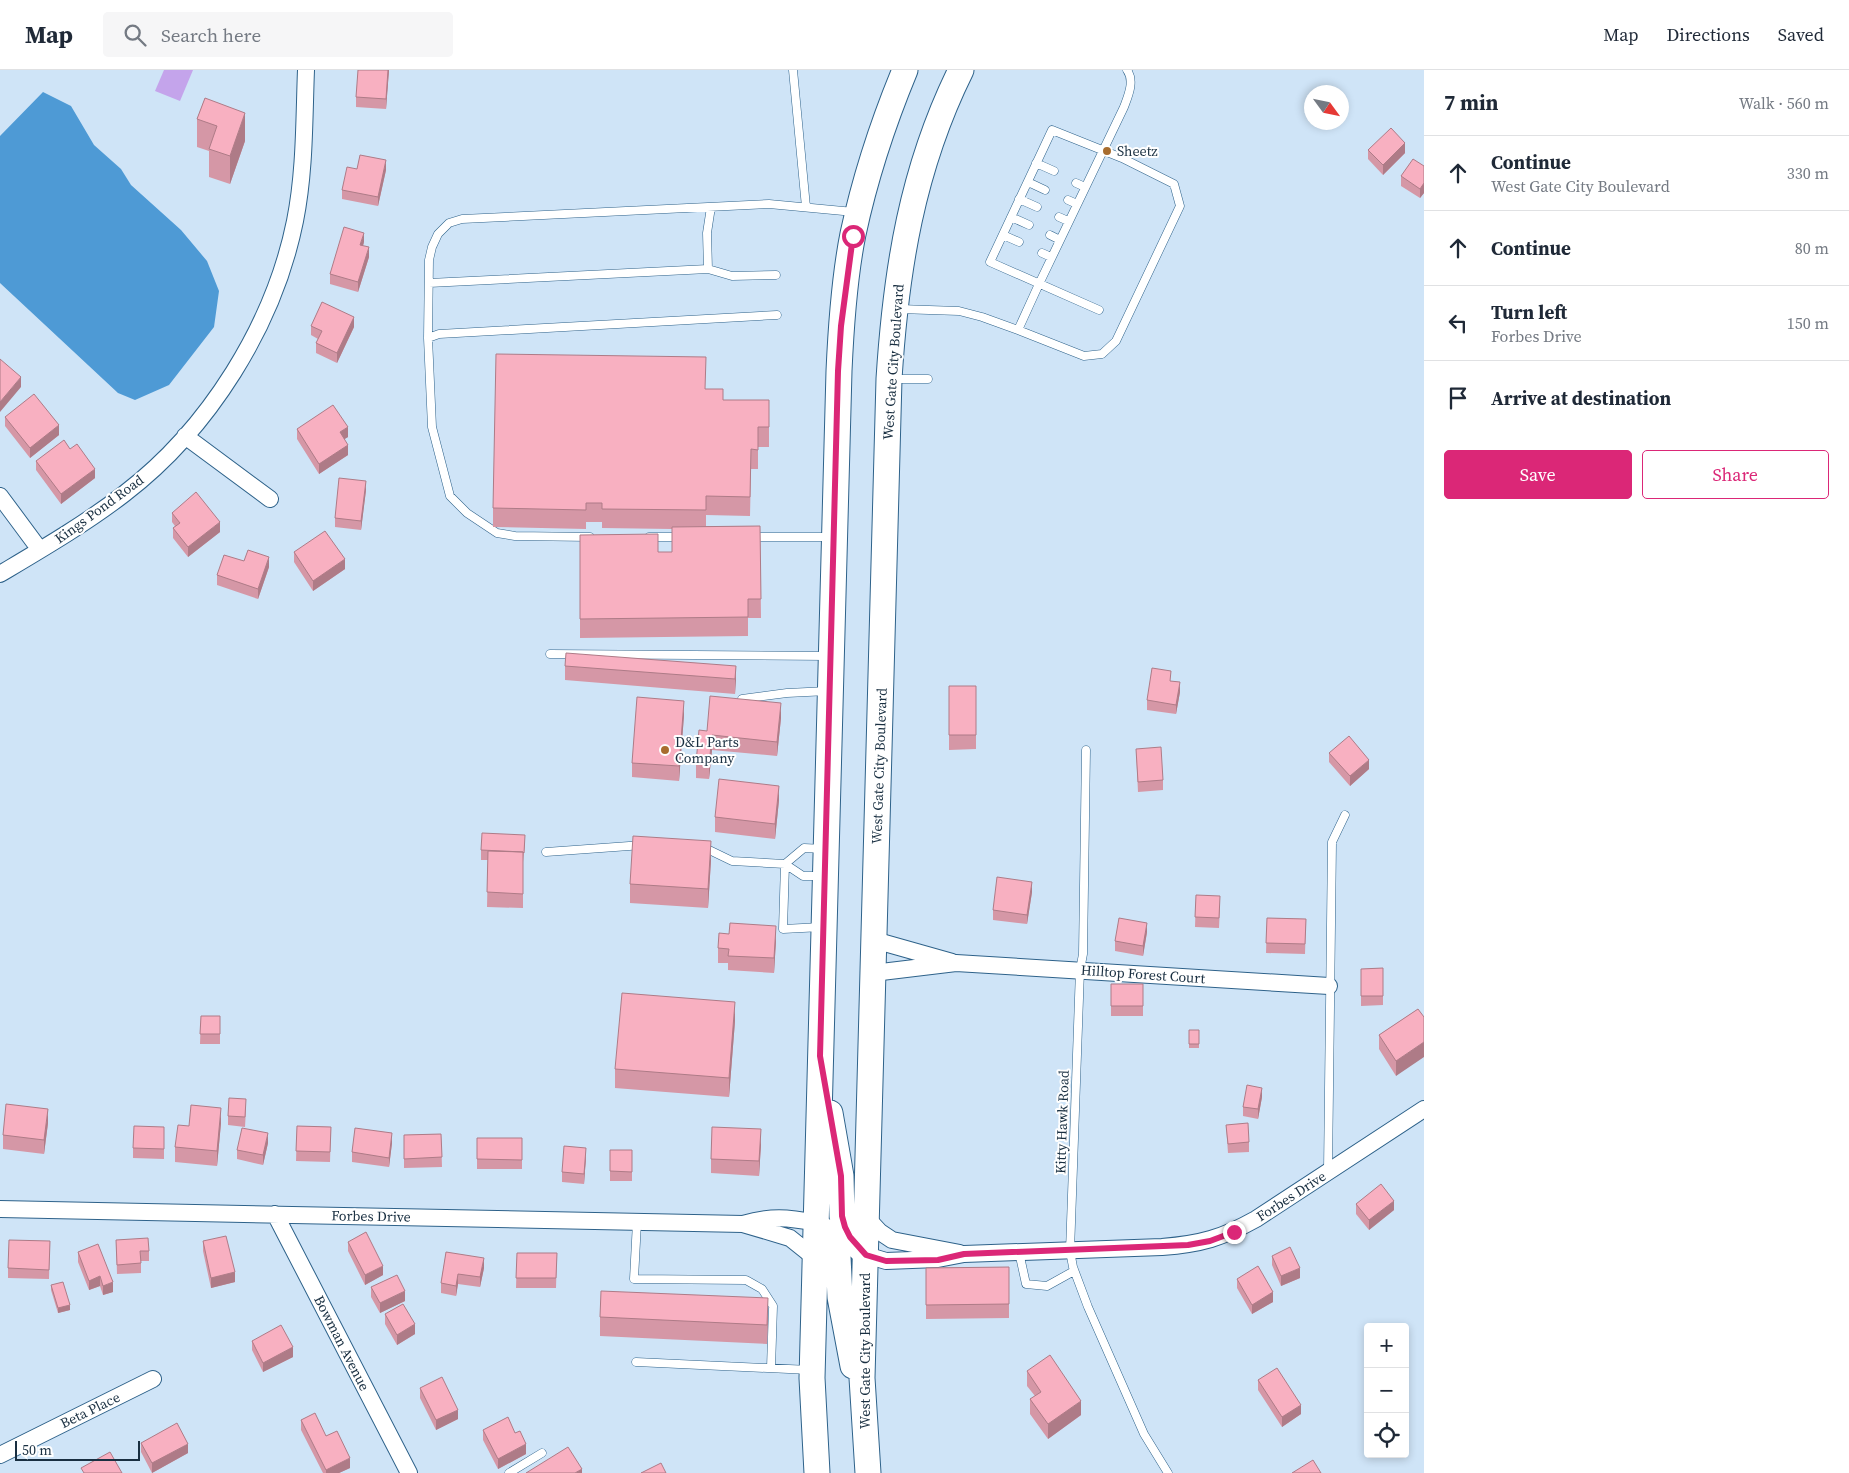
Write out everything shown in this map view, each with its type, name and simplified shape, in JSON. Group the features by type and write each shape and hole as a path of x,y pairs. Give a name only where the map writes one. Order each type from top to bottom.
{"main road":[{"path":"817,1473 813,1426 812,1370 838,371 841,326 852,244 875,150 905,70"},
{"name":"West Gate City Boulevard","path":"868,1473 862,1378 889,379 894,308 903,245 923,164 937,124 961,70"},
{"path":"820,1056 841,1176 842,1216 850,1237 866,1255"},
{"path":"816,1224 830,1240 838,1257 842,1311 864,1422"}],"street":[{"name":"Kings Pond Road","path":"0,574 81,525 125,494 166,458 217,397 247,350 271,300 296,220 303,164 306,70"},
{"path":"185,436 270,499"},
{"path":"0,496 40,550"},
{"name":"Hilltop Forest Court","path":"874,940 956,963 1329,986"},
{"name":"Hilltop Forest Court","path":"873,973 920,969 956,963"},
{"name":"Forbes Drive","path":"866,1255 886,1261 938,1260 964,1254 1180,1246 1210,1241 1234,1232 1256,1219 1424,1109"},
{"name":"Forbes Drive","path":"0,1209 743,1224 790,1238 815,1258"},
{"name":"Bowman Avenue","path":"275,1214 409,1473"},
{"name":"Forbes Drive","path":"743,1224 764,1218 793,1219 816,1224"},
{"name":"Forbes Drive","path":"867,1218 880,1232 892,1240 938,1247 964,1254"},
{"name":"Beta Place","path":"0,1455 153,1379"}],"lane":[{"path":"792,70 806,207"},
{"path":"1018,330 1038,284 1124,107 1130,90 1130,74 1127,70"},
{"path":"894,308 958,312 982,317 1084,356 1102,354 1116,341 1180,206 1174,184 1122,158 1052,130 990,262 1098,310"},
{"path":"1036,163 1054,171"},
{"path":"1028,182 1045,190"},
{"path":"1076,182 1085,187"},
{"path":"1019,200 1037,207"},
{"path":"1068,200 1077,204"},
{"path":"594,537 515,536 497,533 467,513 450,496 432,427 428,338 429,260 438,234 449,224 462,219 768,204 859,213"},
{"path":"708,269 707,233 710,207"},
{"path":"1011,217 1028,225"},
{"path":"1059,217 1068,221"},
{"path":"1003,235 1019,242"},
{"path":"1050,235 1060,240"},
{"path":"1042,253 1051,257"},
{"path":"429,283 708,269 732,276 776,275"},
{"path":"428,338 439,334 777,315"},
{"path":"889,379 928,379"},
{"path":"643,537 693,537"},
{"path":"740,537 834,537"},
{"path":"550,654 831,656"},
{"path":"742,699 787,692 830,691"},
{"name":"Kitty Hawk Road","path":"1086,750 1083,954 1080,970 1070,1251 1074,1271 1088,1308 1144,1434 1168,1473"},
{"path":"1328,1171 1332,842 1345,815"},
{"path":"697,843 732,861 785,864 803,876 825,876"},
{"path":"546,852 651,845"},
{"path":"824,927 784,929 785,864 804,848 826,849"},
{"path":"637,1222 634,1279 746,1280 762,1290 772,1306 771,1368"},
{"path":"1019,1252 1026,1284 1047,1286 1074,1271"},
{"path":"636,1362 812,1370"},
{"path":"509,1473 542,1453"}],"shaded area":[{"path":"164,70 193,70 180,101 155,91"}],"water":[{"path":"43,92 71,106 94,145 121,169 131,185 181,230 207,261 219,291 214,327 169,385 135,400 118,393 0,283 0,136"}],"building":[{"path":"358,70 388,70 386,99 356,97"},
{"path":"205,98 245,113 230,156 209,149 217,126 197,119"},
{"path":"1391,128 1405,143 1383,165 1368,150"},
{"path":"360,155 386,160 378,197 342,190 347,167 357,169"},
{"path":"1413,159 1424,166 1424,183 1420,189 1401,176"},
{"path":"344,227 364,233 360,245 369,247 358,282 330,274"},
{"path":"322,302 354,317 337,353 316,343 322,331 311,326"},
{"path":"496,354 706,357 705,389 723,389 723,400 769,400 769,427 758,427 758,450 751,449 750,497 706,496 706,510 602,509 602,503 586,503 586,510 493,508"},
{"path":"0,359 21,377 0,402"},
{"path":"34,394 59,425 30,448 5,417"},
{"path":"333,405 348,427 340,432 348,445 319,464 297,429"},
{"path":"64,440 70,449 77,444 95,469 61,494 36,461"},
{"path":"339,478 366,481 361,521 335,518"},
{"path":"196,492 220,522 188,547 173,528 180,523 172,513"},
{"path":"760,526 761,599 748,599 748,617 580,619 580,535 658,534 658,552 672,552 672,527"},
{"path":"325,531 345,559 313,581 294,552"},
{"path":"248,550 269,557 258,589 217,575 224,555 244,561"},
{"path":"566,653 736,666 735,679 565,666"},
{"path":"1152,668 1171,671 1170,681 1180,682 1176,705 1147,700"},
{"path":"949,686 976,686 976,735 949,735"},
{"path":"710,696 781,703 777,742 712,735 709,765 696,763 699,730 707,731"},
{"path":"637,697 684,701 679,766 632,763"},
{"path":"1349,736 1369,760 1350,776 1329,753"},
{"path":"1161,747 1163,780 1138,782 1136,749"},
{"path":"719,779 779,786 775,824 715,817"},
{"path":"482,833 525,835 524,853 481,850"},
{"path":"633,836 711,841 708,889 630,884"},
{"path":"488,851 523,852 523,894 487,892"},
{"path":"997,877 1032,882 1027,915 993,910"},
{"path":"1196,895 1220,896 1219,918 1195,917"},
{"path":"1119,918 1147,923 1143,946 1115,941"},
{"path":"1267,918 1306,919 1305,944 1266,943"},
{"path":"730,923 776,926 774,958 728,956 729,949 718,948 719,933 729,934"},
{"path":"1383,968 1383,996 1361,996 1361,969"},
{"path":"1111,984 1143,984 1143,1006 1111,1006"},
{"path":"622,993 735,1002 729,1078 615,1069"},
{"path":"1418,1009 1424,1017 1424,1042 1396,1061 1379,1035"},
{"path":"201,1016 220,1016 220,1034 200,1034"},
{"path":"1189,1030 1199,1030 1199,1044 1189,1044"},
{"path":"1247,1085 1262,1088 1258,1109 1243,1107"},
{"path":"229,1098 246,1099 245,1117 228,1116"},
{"path":"6,1104 48,1109 44,1140 3,1135"},
{"path":"191,1105 221,1108 217,1151 175,1147 178,1125 189,1126"},
{"path":"1248,1123 1249,1142 1228,1144 1226,1125"},
{"path":"134,1126 164,1127 164,1149 133,1148"},
{"path":"297,1126 331,1127 330,1152 296,1151"},
{"path":"712,1127 761,1129 759,1161 711,1159"},
{"path":"242,1128 268,1133 263,1155 237,1150"},
{"path":"355,1128 392,1133 389,1158 352,1152"},
{"path":"441,1134 442,1157 404,1159 404,1135"},
{"path":"477,1138 522,1138 522,1160 477,1159"},
{"path":"564,1146 586,1148 584,1174 562,1172"},
{"path":"610,1150 632,1150 632,1172 610,1171"},
{"path":"1381,1184 1394,1201 1369,1220 1356,1204"},
{"path":"366,1232 383,1266 365,1275 348,1242"},
{"path":"226,1236 235,1272 211,1278 203,1241"},
{"path":"148,1238 149,1251 140,1251 141,1263 117,1265 116,1240"},
{"path":"9,1240 50,1241 49,1270 8,1268"},
{"path":"98,1244 113,1282 103,1286 100,1276 89,1281 78,1252"},
{"path":"1290,1247 1300,1268 1281,1276 1272,1256"},
{"path":"446,1252 484,1258 480,1277 458,1274 456,1286 441,1283"},
{"path":"517,1253 557,1253 556,1278 516,1278"},
{"path":"1258,1266 1273,1292 1252,1305 1237,1279"},
{"path":"1009,1267 1009,1304 926,1305 926,1268"},
{"path":"397,1275 405,1291 380,1303 371,1287"},
{"path":"63,1282 70,1305 58,1308 51,1285"},
{"path":"601,1291 768,1298 767,1325 600,1317"},
{"path":"403,1304 415,1324 397,1335 385,1314"},
{"path":"281,1325 293,1347 263,1363 252,1341"},
{"path":"1050,1355 1081,1401 1048,1424 1030,1399 1041,1392 1027,1371"},
{"path":"1277,1368 1301,1405 1282,1417 1258,1380"},
{"path":"442,1377 458,1410 436,1420 420,1388"},
{"path":"315,1413 326,1436 337,1431 350,1458 326,1470 301,1420"},
{"path":"508,1417 515,1433 520,1431 526,1444 498,1459 483,1430"},
{"path":"177,1423 188,1444 152,1463 141,1443"},
{"path":"568,1447 582,1469 575,1473 526,1473"},
{"path":"110,1452 122,1473 84,1473 81,1468"},
{"path":"1313,1460 1321,1473 1292,1473"},
{"path":"661,1463 666,1473 641,1473"}],"place":[{"name":"Sheetz","path":"1107,151"},
{"name":"D&L Parts Company","path":"665,750"}],"route":[{"path":"853,236 841,326 838,371 820,1056 841,1176 842,1216 845,1227 850,1237 866,1255 886,1261 938,1260 964,1254 1188,1245 1210,1241 1234,1232"}]}
